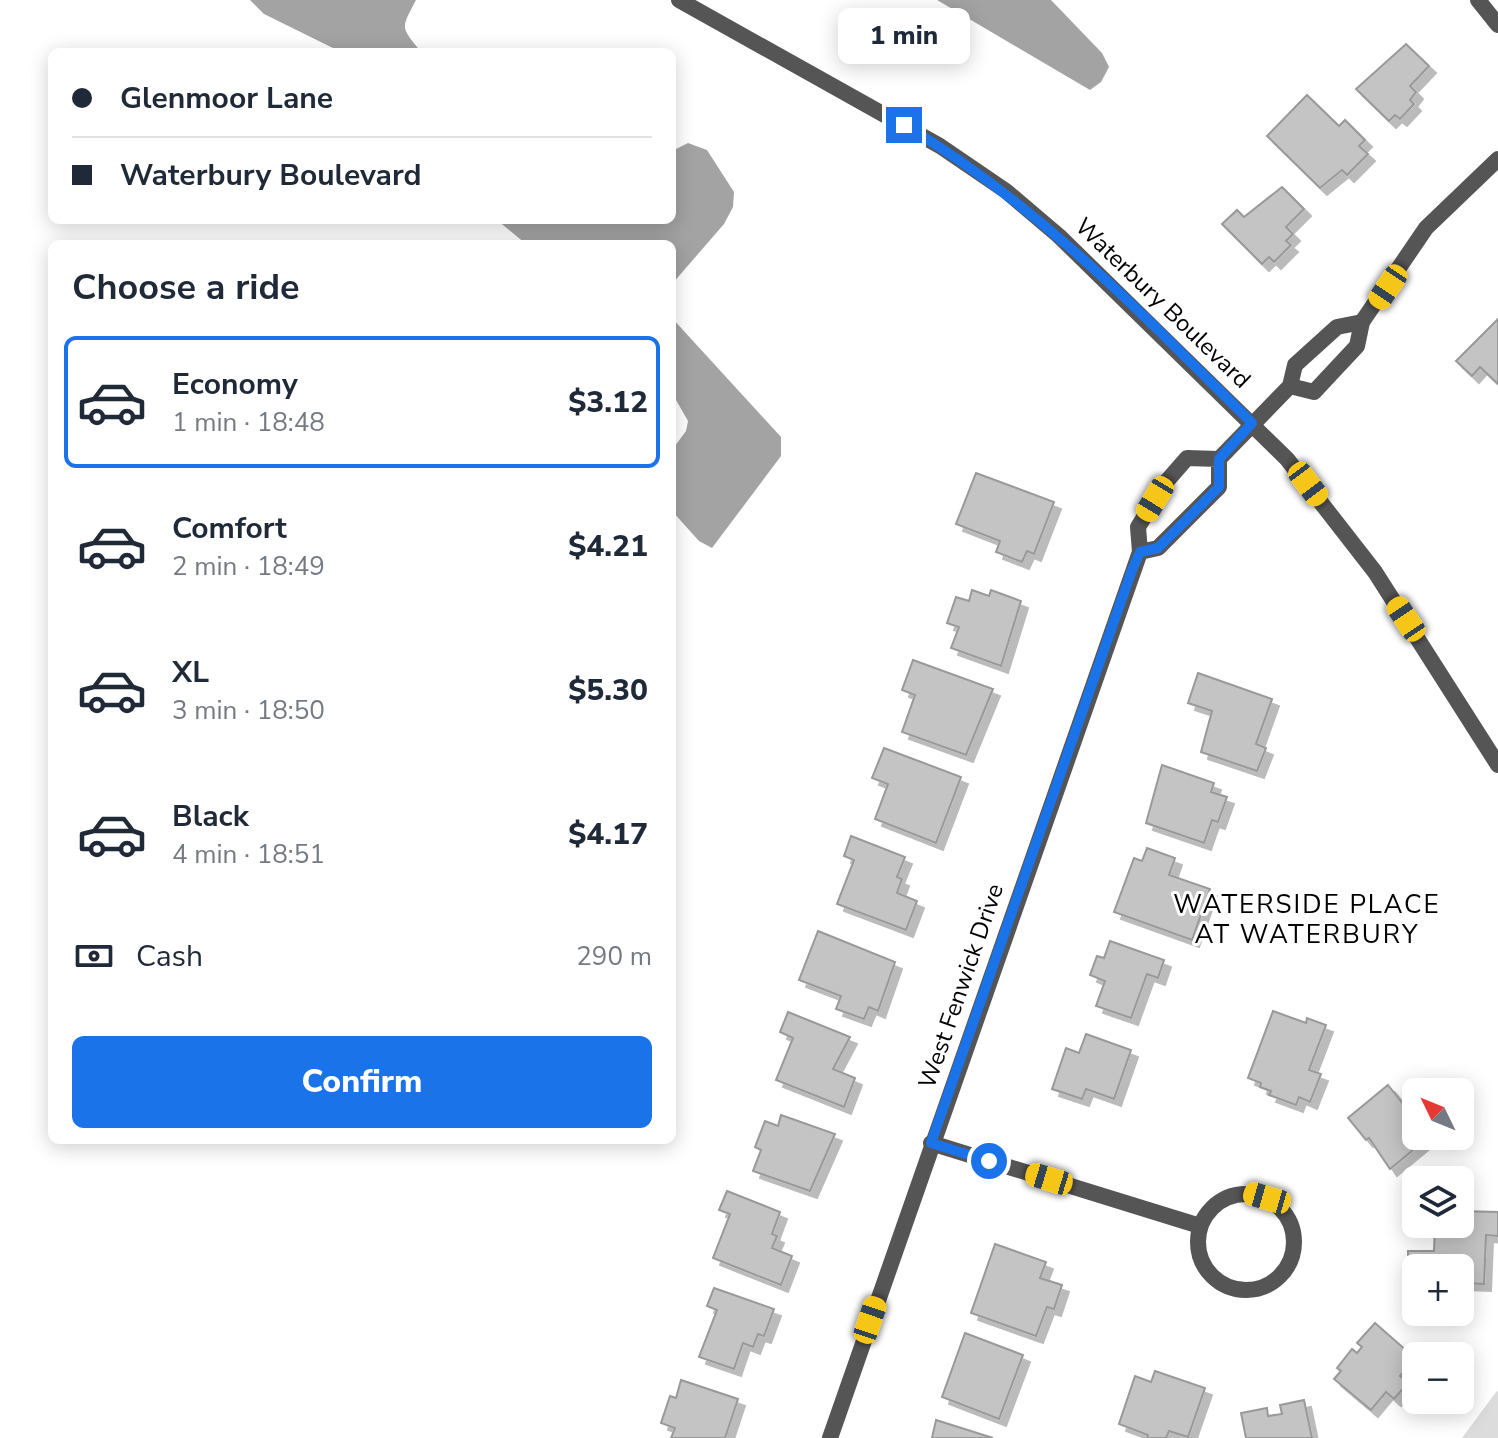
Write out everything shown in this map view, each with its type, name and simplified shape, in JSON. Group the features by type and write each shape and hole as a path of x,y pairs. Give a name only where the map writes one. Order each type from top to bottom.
{"street":[{"name":"Waterbury Boulevard","path":"679,0 973,166 1039,218 1294,467 1375,572 1498,765"},
{"path":"1478,0 1498,25"},
{"path":"1290,386 1314,392 1357,346 1362,322 1432,221 1498,159"},
{"path":"1140,552 1158,548 1219,487 1219,459 1290,386 1295,365 1337,327 1362,322"},
{"name":"West Fenwick Drive","path":"830,1438 1140,552 1138,527 1166,482 1187,458 1219,459"},
{"path":"931,1143 1200,1226"},
{"path":"1251,1193 1267,1198 1285,1213 1294,1235 1294,1251 1288,1266 1271,1283 1249,1290 1233,1289 1218,1282 1207,1271 1197,1241 1200,1226 1220,1201 1251,1193"}],"shaded area":[{"path":"250,0 416,0 405,27 418,48 333,48 264,14"},
{"path":"937,0 1051,0 1102,53 1109,67 1101,82 1090,90"},
{"path":"688,143 707,150 734,192 733,207 724,224 676,279 676,240 521,240 502,224 676,224 676,149"},
{"path":"676,322 781,437 781,456 712,548 699,541 676,515 676,445 686,431 688,421 676,400"},
{"path":"1496,1392 1498,1438 1462,1438"}],"building":[{"path":"1406,44 1429,66 1410,86 1416,92 1410,100 1414,104 1400,119 1395,115 1389,121 1356,89"},
{"path":"1307,95 1339,126 1345,120 1365,140 1359,146 1368,154 1347,175 1342,170 1320,188 1267,136"},
{"path":"1282,187 1304,209 1286,227 1293,234 1286,241 1291,245 1274,262 1269,257 1262,264 1222,224 1237,210 1244,217"},
{"path":"1498,319 1498,384 1480,367 1472,376 1456,361"},
{"path":"976,473 1054,502 1034,554 1027,551 1022,562 996,552 1000,541 956,524"},
{"path":"972,590 989,596 991,590 1021,601 1001,666 951,648 959,627 947,623 956,597 969,601"},
{"path":"913,660 993,689 966,755 902,732 915,695 902,690"},
{"path":"1198,673 1272,699 1256,744 1266,748 1257,771 1201,752 1212,711 1188,703"},
{"path":"884,748 961,777 936,843 875,819 888,784 872,778"},
{"path":"1162,765 1214,783 1211,792 1227,797 1218,822 1212,820 1204,843 1146,823"},
{"path":"851,836 905,857 897,877 902,879 897,893 917,901 906,930 837,904 854,860 844,856"},
{"path":"1147,848 1175,858 1169,875 1210,889 1192,940 1114,912 1134,858 1142,861"},
{"path":"818,931 895,962 878,1011 869,1007 864,1019 836,1009 841,996 799,980"},
{"path":"1110,941 1164,960 1158,978 1147,974 1131,1018 1096,1006 1105,981 1090,975 1097,956 1104,958"},
{"path":"1273,1011 1306,1023 1307,1018 1326,1025 1309,1070 1321,1074 1310,1102 1299,1097 1296,1105 1269,1095 1271,1091 1248,1078"},
{"path":"788,1012 850,1037 833,1069 855,1078 844,1107 776,1080 793,1038 780,1032"},
{"path":"1086,1034 1131,1050 1114,1099 1086,1089 1082,1099 1052,1089 1066,1048 1079,1053"},
{"path":"1388,1085 1402,1102 1402,1150 1413,1150 1390,1169 1369,1138 1366,1140 1348,1118"},
{"path":"781,1115 835,1134 810,1191 753,1171 761,1150 755,1147 765,1121 778,1126"},
{"path":"727,1191 780,1212 772,1234 777,1236 772,1248 792,1256 781,1285 713,1258 730,1214 719,1210"},
{"path":"1474,1211 1498,1212 1498,1236 1486,1235 1484,1284 1474,1284 1474,1254 1408,1254 1408,1251 1434,1251 1434,1238 1474,1238"},
{"path":"995,1244 1046,1262 1040,1278 1062,1285 1054,1309 1047,1307 1036,1336 971,1313"},
{"path":"714,1288 774,1309 764,1336 758,1334 753,1347 743,1343 734,1369 699,1357 717,1310 707,1306"},
{"path":"1375,1323 1402,1347 1402,1390 1394,1399 1386,1392 1371,1410 1334,1379 1341,1371 1337,1368 1352,1349 1357,1353 1362,1347 1357,1343"},
{"path":"965,1333 1023,1355 999,1419 942,1397"},
{"path":"1155,1371 1205,1388 1188,1437 1169,1431 1166,1438 1147,1438 1148,1435 1119,1424 1135,1376 1151,1382"},
{"path":"681,1380 738,1399 725,1438 671,1438 675,1428 661,1423 670,1396 676,1398"},
{"path":"1304,1400 1312,1438 1246,1438 1241,1413 1267,1408 1268,1416 1282,1414 1280,1405"},
{"path":"936,1420 993,1438 932,1438"}],"district":[{"name":"WATERSIDE PLACE AT WATERBURY","path":"1307,919"}],"route":[{"path":"904,125 973,166 1039,218 1252,423 1219,459 1219,487 1158,548 1140,552 1132,570 931,1143 989,1161"}]}
